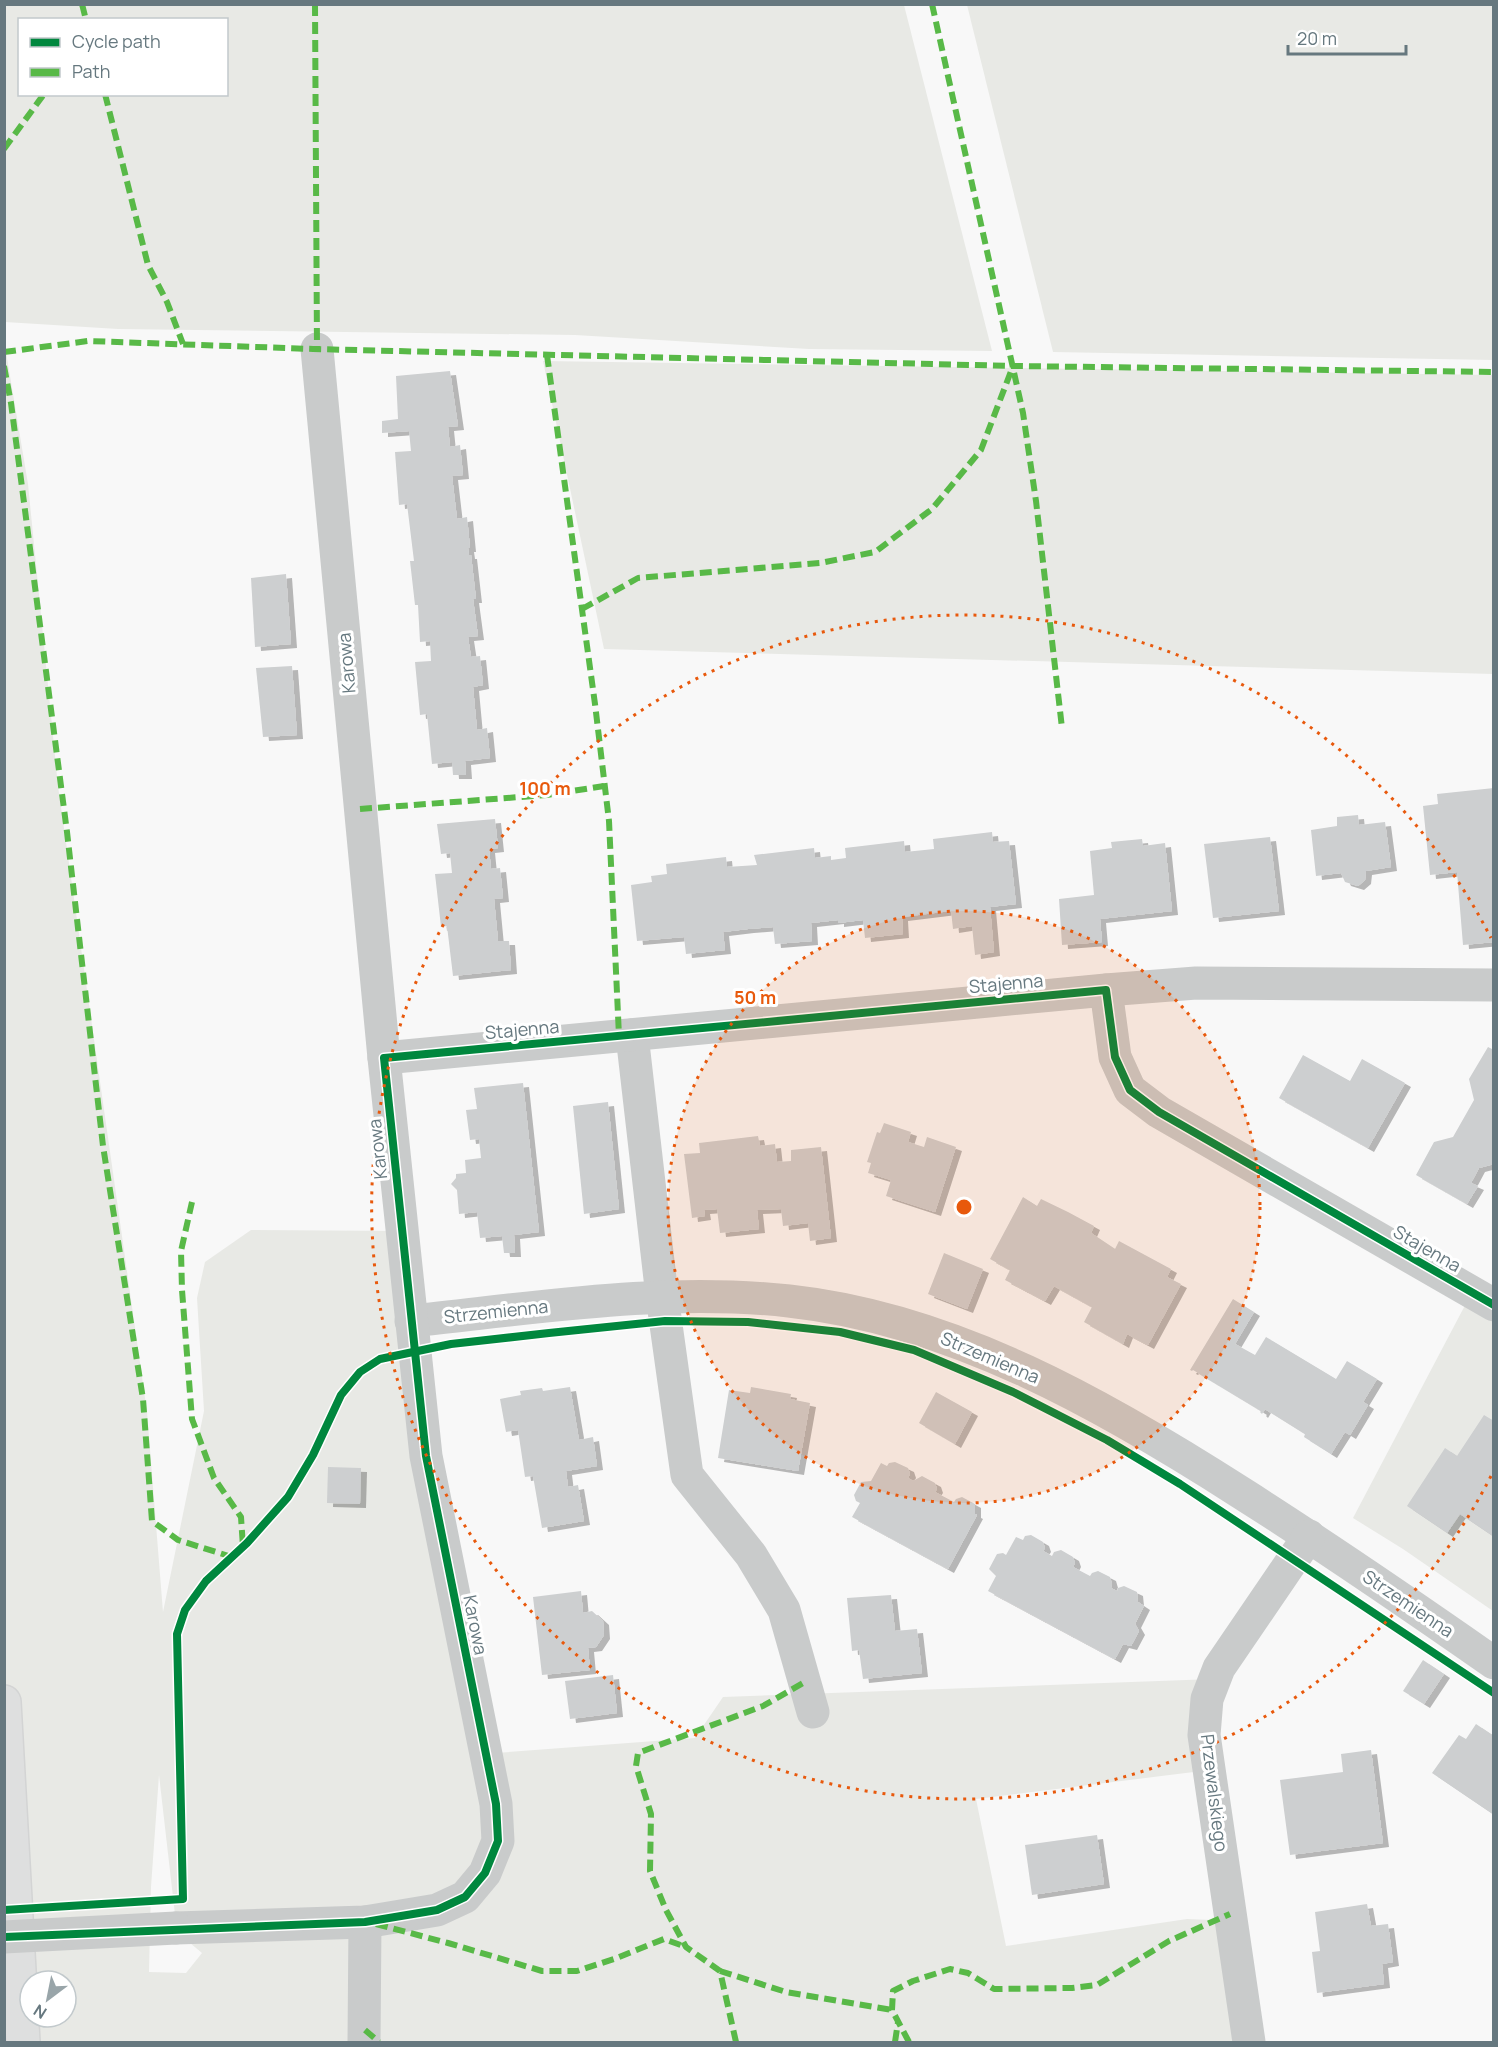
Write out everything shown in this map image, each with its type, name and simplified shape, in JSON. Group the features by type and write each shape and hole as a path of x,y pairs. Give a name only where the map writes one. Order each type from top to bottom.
{"highway":[{"path":"4,1702 23,2043"}],"street":[{"name":"Karowa","path":"4,1937 176,1928 365,1922 436,1910 465,1897 485,1873 498,1841 496,1804 426,1456 384,1059 317,349"},
{"name":"Stajenna","path":"384,1059 1196,983 1494,985"},
{"name":"Stajenna","path":"1106,990 1115,1057 1130,1090 1159,1112 1494,1305"},
{"path":"632,1035 662,1296 687,1476 752,1555 784,1610 813,1712"},
{"name":"Strzemienna","path":"411,1321 662,1296 730,1296 791,1301 851,1312 929,1332 1007,1363 1087,1401 1164,1443 1309,1536 1494,1663"},
{"name":"Przewalskiego","path":"1249,2043 1204,1735 1207,1700 1220,1668 1309,1536"},
{"path":"364,2043 365,1922"}],"shaded area":[{"path":"4,5 904,5 992,351 809,349 575,335 118,329 5,322"},
{"path":"967,5 1493,5 1493,360 1053,352"},
{"path":"4,340 28,484 58,786 147,1412 163,1612 204,1411 197,1298 205,1262 251,1230 403,1231 415,1325 496,1753 695,1738 723,1697 1213,1679 1210,1770 976,1799 1006,1946 1187,1919 1238,1921 1256,2042 5,2042","holes":["159,1775 177,1932 202,1953 186,1973 149,1972 151,1887"]},
{"path":"543,361 1493,375 1493,674 604,649"},
{"path":"1471,1294 1493,1306 1493,1611 1403,1549 1353,1518"}],"building":[{"path":"450,371 458,426 448,427 450,447 460,445 463,475 452,476 457,519 467,517 470,548 468,548 469,555 471,555 476,599 473,599 478,636 468,637 471,657 480,656 483,685 473,687 477,730 487,728 490,758 465,761 466,775 453,775 452,762 432,764 427,714 420,715 415,662 431,661 430,641 420,642 418,605 415,605 410,561 414,561 407,504 399,505 395,452 411,451 409,431 382,433 382,421 398,419 396,376"},
{"path":"286,574 291,644 255,647 251,578"},
{"path":"292,666 297,735 263,737 256,668"},
{"path":"1494,788 1494,942 1463,945 1457,872 1430,875 1423,806 1438,804 1437,794"},
{"path":"1358,815 1359,825 1385,822 1391,867 1366,871 1365,880 1358,886 1345,882 1341,873 1316,876 1311,830 1337,826 1337,817"},
{"path":"495,819 498,848 489,849 491,869 500,868 503,898 494,899 498,941 509,941 511,970 453,976 447,926 441,927 435,874 452,873 450,853 441,854 437,824"},
{"path":"992,832 993,842 1009,841 1016,904 990,907 994,952 975,955 972,926 953,929 951,911 902,917 903,934 865,938 863,920 838,923 838,920 811,923 812,941 775,944 773,927 723,932 725,950 686,954 684,937 637,941 631,885 652,882 651,876 667,874 666,864 726,857 727,867 757,865 754,855 814,848 815,858 831,856 831,860 846,858 845,848 904,841 905,852 934,849 933,839"},
{"path":"1270,837 1279,911 1213,918 1204,844"},
{"path":"1142,839 1143,846 1165,843 1172,911 1100,919 1102,942 1062,945 1059,899 1094,895 1090,851 1112,848 1111,842"},
{"path":"1488,1047 1494,1050 1494,1164 1479,1168 1471,1183 1478,1186 1467,1204 1416,1175 1434,1142 1453,1137 1474,1100 1469,1079"},
{"path":"1303,1055 1350,1081 1362,1059 1405,1083 1368,1148 1279,1098"},
{"path":"523,1083 539,1232 514,1235 515,1253 504,1253 502,1236 480,1238 477,1212 459,1214 457,1190 451,1184 456,1174 466,1173 465,1160 481,1158 479,1139 470,1140 466,1110 477,1109 474,1088"},
{"path":"608,1102 619,1209 584,1214 573,1106"},
{"path":"884,1123 911,1132 908,1142 924,1147 927,1137 956,1147 935,1212 886,1196 891,1180 868,1173 871,1163 867,1162 877,1132 880,1133"},
{"path":"758,1136 760,1146 775,1144 777,1162 791,1161 791,1150 821,1147 831,1238 810,1241 808,1223 783,1226 781,1209 757,1210 759,1229 720,1233 717,1209 704,1210 705,1216 692,1218 684,1154 700,1153 699,1143"},
{"path":"1023,1197 1037,1206 1041,1199 1094,1226 1091,1233 1115,1249 1119,1241 1171,1269 1167,1277 1181,1284 1148,1345 1127,1334 1123,1344 1084,1322 1092,1307 1054,1286 1045,1301 1005,1280 1010,1270 990,1259"},
{"path":"944,1253 983,1269 967,1309 928,1294"},
{"path":"1233,1299 1254,1312 1235,1344 1255,1355 1266,1337 1336,1379 1347,1361 1377,1379 1363,1402 1368,1405 1350,1435 1345,1432 1331,1454 1304,1437 1305,1434 1265,1409 1262,1414 1261,1411 1190,1370"},
{"path":"570,1387 579,1440 593,1437 597,1466 566,1471 568,1487 578,1485 584,1521 542,1528 533,1476 525,1477 518,1430 506,1432 500,1399 521,1395 520,1391 542,1388 543,1391"},
{"path":"751,1387 791,1394 790,1399 810,1403 798,1471 718,1458 729,1390 750,1393"},
{"path":"936,1392 972,1412 955,1444 919,1423"},
{"path":"1484,1415 1494,1421 1494,1537 1460,1514 1447,1533 1407,1506 1445,1448 1457,1456"},
{"path":"895,1462 908,1468 910,1474 908,1478 913,1481 922,1476 935,1483 937,1489 935,1492 954,1502 962,1497 975,1504 977,1515 948,1569 852,1517 860,1503 856,1501 854,1495 861,1482 871,1481 881,1463 887,1466"},
{"path":"328,1467 361,1468 360,1504 327,1503"},
{"path":"1031,1535 1043,1542 1045,1548 1043,1551 1052,1556 1054,1552 1061,1550 1073,1557 1075,1563 1073,1567 1090,1576 1098,1571 1110,1577 1111,1588 1117,1591 1118,1588 1124,1586 1137,1592 1138,1602 1144,1606 1135,1624 1139,1631 1131,1646 1123,1644 1115,1659 988,1591 996,1576 989,1569 997,1554 1006,1555 1016,1537 1023,1540 1025,1536"},
{"path":"581,1591 583,1613 592,1611 603,1621 604,1635 596,1647 588,1648 590,1670 542,1675 533,1597"},
{"path":"891,1595 895,1631 917,1629 922,1673 863,1679 859,1650 852,1651 847,1598"},
{"path":"1423,1660 1444,1674 1424,1704 1403,1691"},
{"path":"613,1675 617,1713 570,1719 565,1681"},
{"path":"1476,1724 1494,1736 1494,1815 1432,1773 1459,1735 1466,1739"},
{"path":"1371,1750 1383,1843 1290,1855 1280,1780 1343,1772 1341,1754"},
{"path":"1097,1835 1104,1884 1032,1895 1025,1845"},
{"path":"1367,1904 1371,1926 1388,1924 1393,1962 1382,1964 1384,1984 1317,1993 1312,1952 1320,1951 1315,1912"}],"marked path":[{"path":"82,4 86,18"},
{"path":"315,4 317,349"},
{"path":"932,4 1023,413 1036,501 1062,728"},
{"path":"4,149 43,96"},
{"path":"106,96 148,265 167,302 183,344"},
{"path":"4,352 88,341 313,349 1013,366 1494,372"},
{"path":"547,355 609,821 619,1036"},
{"path":"4,366 11,403 67,832 103,1146 143,1399 152,1521 178,1540 232,1557"},
{"path":"582,609 638,578 820,563 875,552 932,509 981,450 1013,366"},
{"path":"360,809 547,795 604,786"},
{"path":"192,1202 181,1251 192,1419 214,1478 241,1517 243,1547"},
{"path":"736,2042 720,1971 686,1947 666,1910 650,1871 651,1814 636,1766 638,1753 763,1706 805,1682"},
{"path":"909,2042 892,2010 893,1991 913,1981 950,1969 968,1973 994,1989 1072,1988 1097,1985 1169,1941 1230,1914"},
{"path":"376,1924 542,1971 577,1971 664,1939 686,1947"},
{"path":"720,1971 786,1992 892,2010"},
{"path":"895,2042 898,2022"},
{"path":"365,2030 379,2042"}],"cycle path":[{"path":"4,1937 365,1922 437,1910 465,1897 485,1873 498,1841 496,1804 426,1456 384,1058 1106,990 1115,1057 1130,1090 1159,1112 1494,1305"},
{"path":"4,1910 183,1899 177,1634 185,1610 206,1581 247,1543 288,1497 313,1455 341,1395 360,1372 380,1359 451,1344 665,1321 748,1322 840,1332 914,1350 1013,1392 1107,1440 1180,1484 1494,1693"}]}
